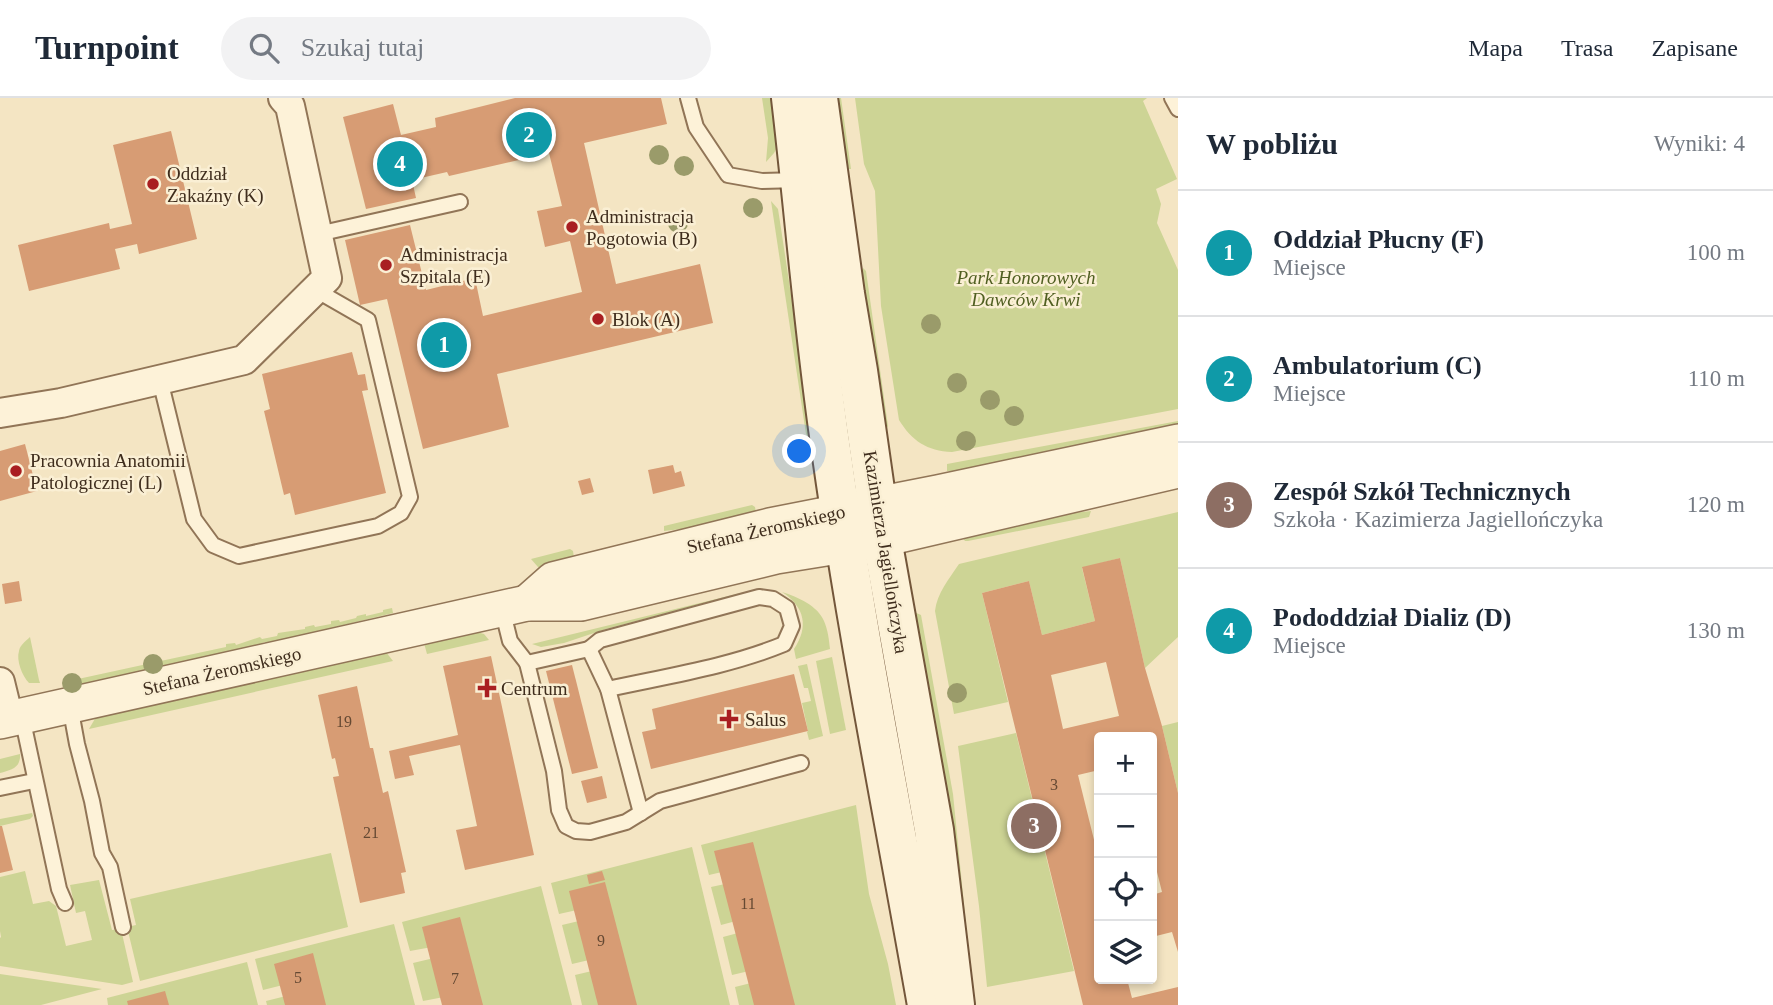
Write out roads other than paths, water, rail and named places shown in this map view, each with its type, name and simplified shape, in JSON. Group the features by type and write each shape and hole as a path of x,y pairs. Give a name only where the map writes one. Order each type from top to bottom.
{"main road":[{"name":"Kazimierza Jagiellończyka","path":"791,98 820,362 934,830 955,1005"},
{"name":"Kazimierza Jagiellończyka","path":"818,98 858,371 861,525 927,1005"}],"street":[{"path":"0,413 61,402 244,360 327,278 290,106 283,98"},
{"name":"Stefana Żeromskiego","path":"861,525 1178,442"},
{"name":"Stefana Żeromskiego","path":"10,719 515,606 552,580 770,526 861,525 1178,470"},
{"path":"0,682 10,719"}],"lane":[{"path":"688,98 696,127 728,175 762,181 800,180"},
{"path":"1172,98 1178,109"},
{"path":"318,233 460,202"},
{"path":"160,380 194,519 213,545 239,556 378,526 401,513 411,497 368,320 314,289"},
{"path":"527,663 589,649 600,640 759,597 773,598 787,608 792,626 784,644 724,664 608,690"},
{"path":"515,606 510,641 527,663 554,771 559,810 566,825 576,831 590,832 626,822 660,801 801,763"},
{"path":"589,649 608,690 641,813"},
{"path":"70,705 102,853 110,867 123,927"},
{"path":"10,719 34,781 59,889 65,903"},
{"path":"0,788 34,781"}],"place":[{"name":"Ambulatorium (C)","path":"529,135"},
{"name":"Pododdział Dializ (D)","path":"400,164"},
{"name":"Oddział Zakaźny (K)","path":"153,184"},
{"name":"Administracja Pogotowia (B)","path":"572,227"},
{"name":"Administracja Szpitala (E)","path":"386,265"},
{"name":"Blok (A)","path":"598,319"},
{"name":"Oddział Płucny (F)","path":"444,345"},
{"name":"Pracownia Anatomii Patologicznej (L)","path":"16,471"},
{"name":"Centrum","path":"487,688"},
{"name":"Salus","path":"729,719"},
{"name":"Zespół Szkół Technicznych","path":"1034,826"}],"park label":[{"name":"Park Honorowych Dawców Krwi","path":"1026,288"}]}
